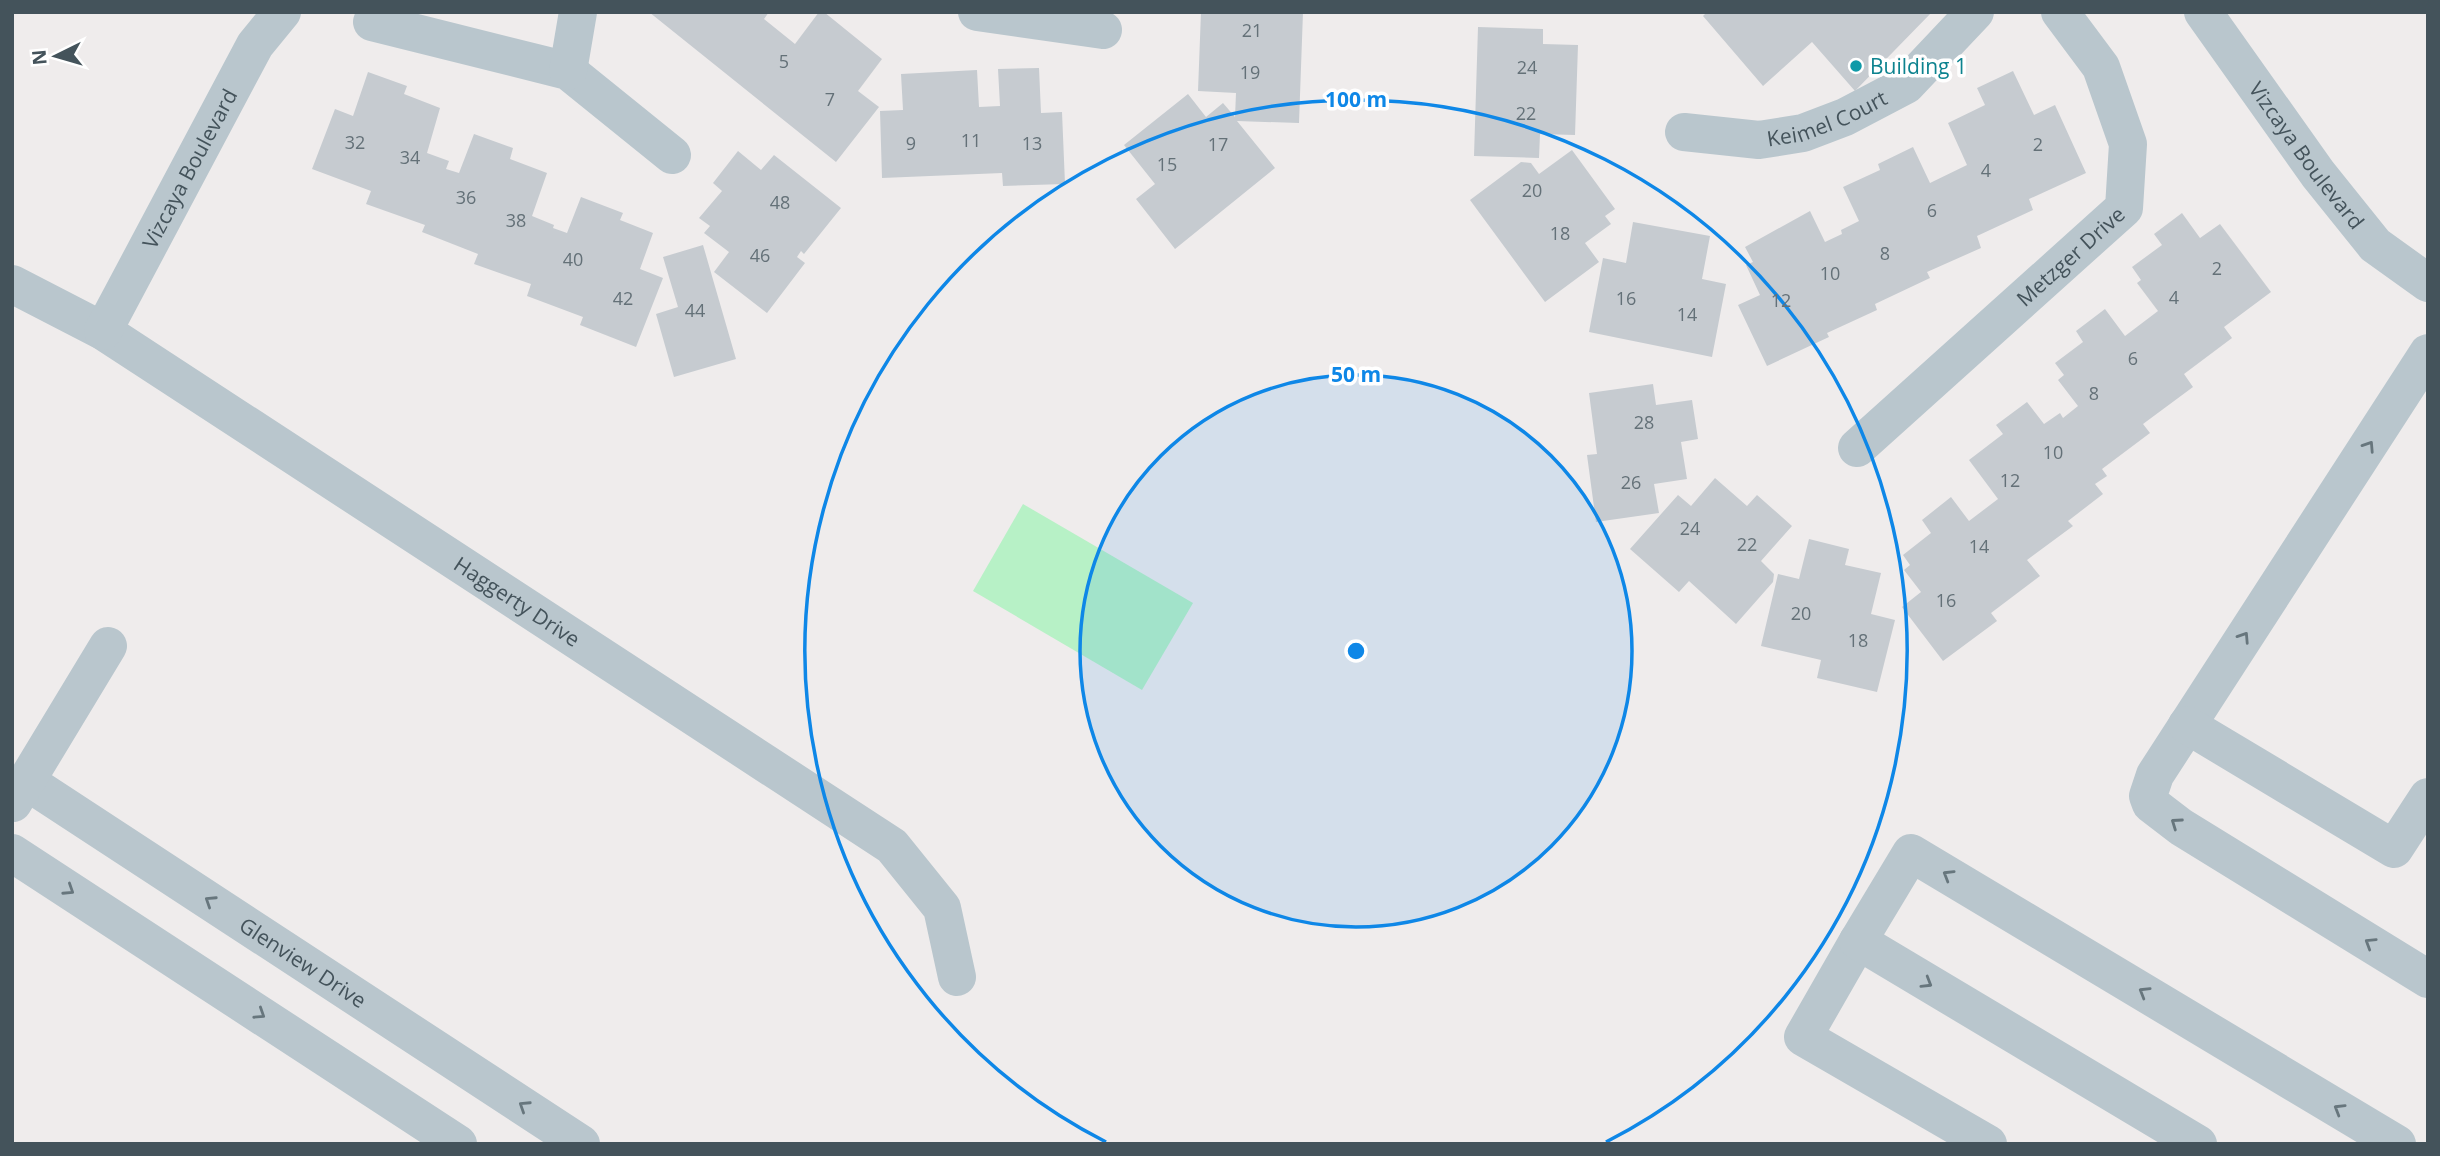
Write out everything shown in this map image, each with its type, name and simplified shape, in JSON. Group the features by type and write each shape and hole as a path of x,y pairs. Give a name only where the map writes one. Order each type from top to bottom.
{"street":[{"name":"Vizcaya Boulevard","path":"103,331 255,45 282,12"},
{"path":"568,71 578,12"},
{"path":"977,12 1103,30"},
{"name":"Keimel Court","path":"1684,132 1759,140 1803,133 1844,117 1906,85 1975,12"},
{"name":"Metzger Drive","path":"1857,448 2124,208 2128,144 2101,67 2060,12"},
{"name":"Vizcaya Boulevard","path":"2203,12 2318,174 2375,245 2428,283"},
{"path":"373,22 568,71 672,155"},
{"name":"Haggerty Drive","path":"12,284 103,331 892,846 942,908 957,976"},
{"path":"2428,353 2155,775 2148,796 2151,804 2180,827 2428,979"},
{"name":"Glenview Drive","path":"108,646 19,792 581,1144"},
{"path":"2187,725 2394,849 2428,797"},
{"path":"12,853 458,1144"},
{"path":"1988,1144 1803,1037 1911,853 2397,1144"},
{"path":"1858,941 2198,1144"}],"green space":[{"path":"1023,504 1193,603 1142,690 973,591"}],"building":[{"path":"649,12 769,12 764,19 795,44 819,12 824,12 882,59 858,91 879,107 836,162"},
{"path":"1201,12 1303,12 1299,123 1237,121 1275,168 1175,249 1136,199 1155,184 1124,145 1188,94 1206,117 1223,103 1235,117 1236,93 1198,91"},
{"path":"1707,12 1932,12 1855,91 1812,42 1763,86 1703,16"},
{"path":"1478,27 1543,29 1543,44 1578,45 1575,135 1540,134 1539,158 1474,156"},
{"path":"1039,68 1041,113 1062,112 1065,184 1003,186 1002,173 882,178 880,111 903,110 901,74 977,70 979,107 1000,106 998,69"},
{"path":"2013,71 2034,115 2055,105 2086,173 2029,199 2033,210 1977,236 1981,248 1927,272 1930,278 1875,304 1877,310 1827,333 1829,337 1767,366 1738,305 1760,295 1746,265 1753,262 1745,247 1810,211 1825,242 1842,234 1841,230 1859,221 1843,187 1880,170 1878,164 1913,147 1930,183 1967,165 1948,123 1985,105 1977,88"},
{"path":"368,72 407,86 404,94 440,108 427,153 449,161 446,169 459,173 474,134 513,148 510,159 547,173 532,216 554,225 553,228 567,233 581,197 623,213 620,220 653,233 640,269 663,278 636,347 580,325 583,317 527,296 531,284 474,264 478,254 422,232 425,225 366,204 371,191 312,169 335,109 353,116"},
{"path":"1572,150 1615,209 1605,216 1611,224 1585,243 1599,262 1545,302 1470,200 1521,162 1531,163 1539,174"},
{"path":"738,151 761,170 774,155 841,208 804,254 801,251 797,257 805,263 767,313 714,272 729,252 704,233 710,226 699,218 722,191 713,183"},
{"path":"2182,213 2200,238 2220,224 2271,292 2224,327 2232,338 2184,374 2193,387 2143,424 2150,433 2102,469 2107,476 2095,484 2103,494 2068,521 2073,526 2027,560 2040,576 1991,613 1997,621 1943,661 1902,607 1921,592 1904,570 1910,565 1903,555 1931,533 1922,520 1951,497 1969,521 1998,499 1969,460 2003,434 1996,425 2027,402 2044,424 2060,413 2063,418 2078,406 2058,380 2064,375 2055,363 2083,342 2076,331 2105,309 2125,336 2158,311 2137,283 2141,280 2132,267 2162,245 2154,234"},
{"path":"1633,222 1710,236 1702,279 1726,284 1712,357 1589,332 1603,258 1626,263"},
{"path":"703,245 736,359 674,377 656,314 678,307 663,257"},
{"path":"1653,384 1656,405 1692,400 1698,439 1681,442 1687,479 1654,484 1659,513 1596,522 1587,455 1597,454 1589,393"},
{"path":"1715,478 1747,506 1757,495 1792,526 1761,561 1774,574 1773,582 1736,624 1689,581 1679,592 1630,549 1678,495 1691,506"},
{"path":"1809,539 1849,549 1845,565 1881,573 1871,614 1895,620 1877,692 1817,678 1821,660 1761,646 1778,574 1799,579"}],"place":[{"name":"Building 1","path":"1856,66"}]}
